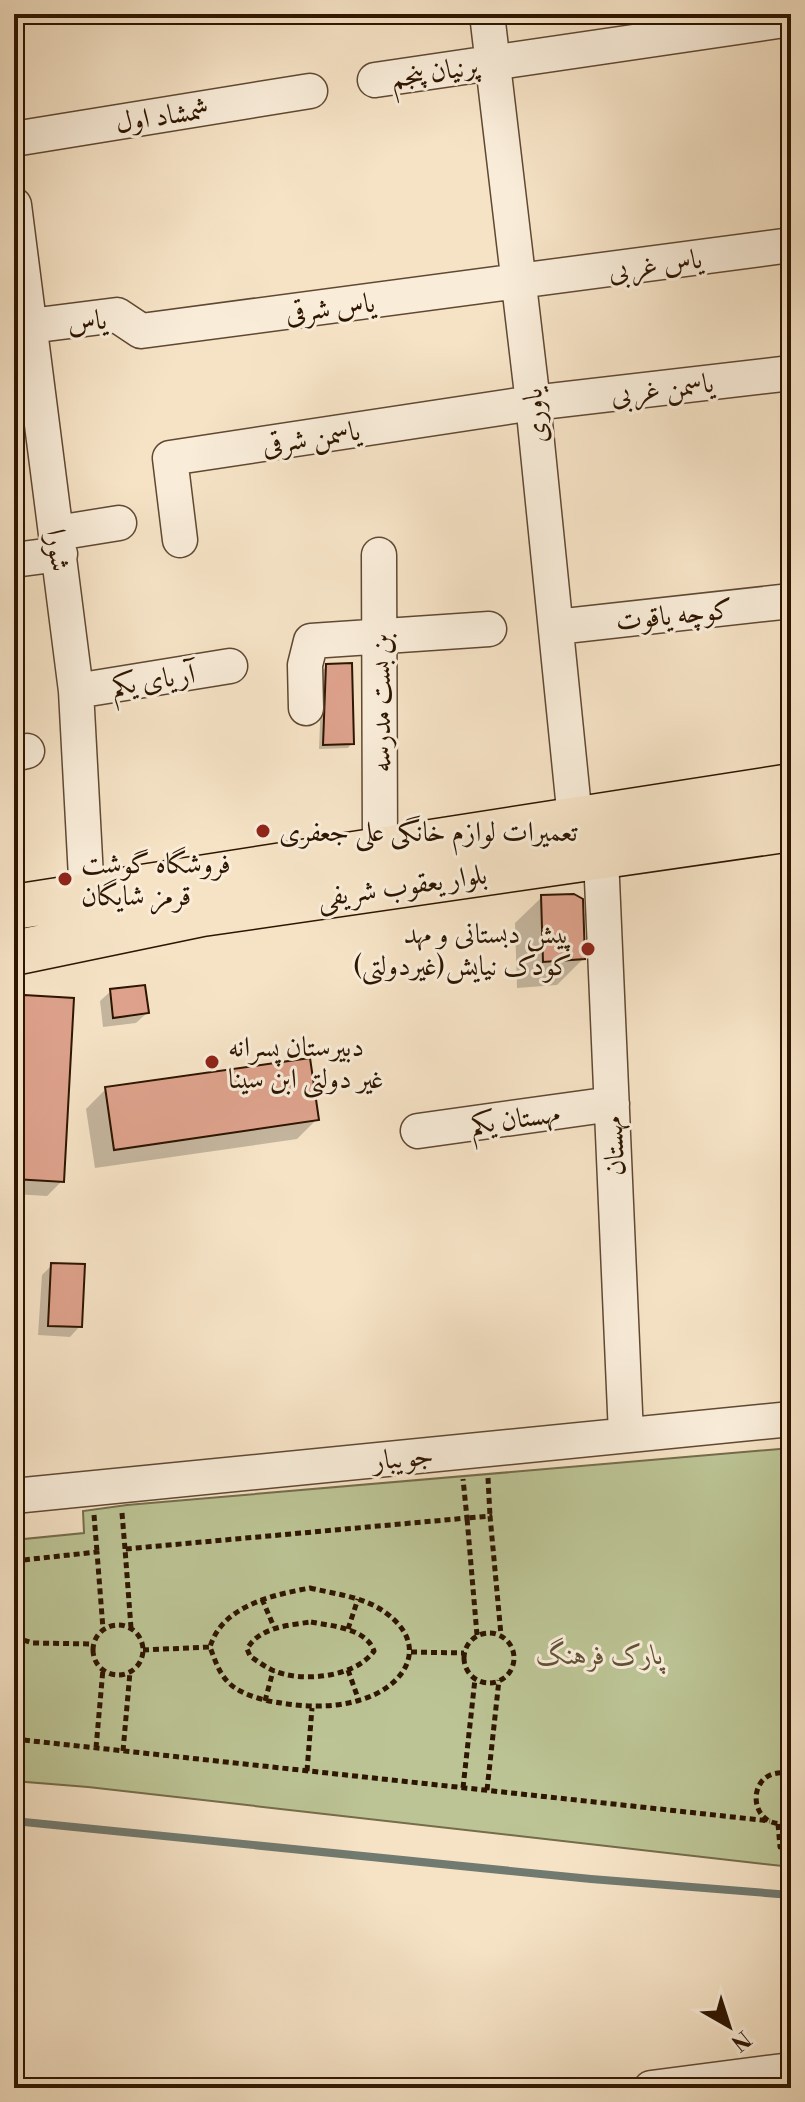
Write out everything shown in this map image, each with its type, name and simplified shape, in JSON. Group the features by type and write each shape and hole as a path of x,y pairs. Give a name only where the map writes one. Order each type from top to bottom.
{"main road":[{"name":"بلوار یعقوب شریفی","path":"14,953 88,917 380,850 791,786"},
{"path":"575,819 601,857"},
{"name":"بلوار یعقوب شریفی","path":"14,907 88,917 202,914 791,829"}],"street":[{"name":"یاوری","path":"487,14 533,403 575,819"},
{"name":"پرنیان پنجم","path":"375,80 791,19"},
{"name":"شمشاد اول","path":"14,139 310,91"},
{"name":"شورا","path":"14,205 76,691 88,917"},
{"name":"یاس غربی","path":"519,283 791,245"},
{"name":"یاس شرقی","path":"141,331 519,283"},
{"name":"یاس","path":"30,326 117,315 141,331"},
{"name":"یاسمن غربی","path":"533,403 791,373"},
{"name":"یاسمن شرقی","path":"180,540 170,458 533,403"},
{"path":"14,560 119,523"},
{"name":"بن بست مدرسه","path":"379,555 380,850"},
{"name":"کوچه یاقوت","path":"556,627 791,601"},
{"path":"306,708 305,665 311,641 489,629"},
{"name":"آریای یکم","path":"76,691 230,666"},
{"name":"مهستان","path":"601,857 626,1435"},
{"name":"مهستان یکم","path":"418,1131 612,1104"},
{"name":"جویبار","path":"14,1496 791,1419"},
{"path":"651,2088 791,2070"}],"path":[{"path":"487,1465 501,1635 511,1647 513,1655 510,1669 499,1680 475,1679 466,1667 464,1653 471,1640 477,1635 501,1635"},
{"path":"462,1466 477,1635"},
{"path":"122,1510 131,1628"},
{"path":"94,1512 103,1629"},
{"path":"125,1549 490,1516"},
{"path":"14,1561 97,1552"},
{"path":"310,1588 358,1599 384,1611 403,1628 411,1652 403,1674 383,1691 359,1701 312,1708 265,1701 231,1686 219,1671 210,1647 221,1623 262,1599 310,1588"},
{"path":"262,1599 275,1628"},
{"path":"348,1629 358,1599"},
{"path":"311,1622 348,1629 371,1643 374,1651 369,1658 348,1670 319,1676 273,1671 250,1656 247,1649 251,1642 275,1628 311,1622"},
{"path":"117,1624 131,1628 140,1637 143,1650 139,1663 130,1672 116,1674 103,1669 94,1658 93,1644 103,1629 117,1624"},
{"path":"14,1637 33,1643 93,1644"},
{"path":"143,1650 210,1647"},
{"path":"411,1652 464,1653"},
{"path":"96,1748 103,1669"},
{"path":"348,1670 359,1701"},
{"path":"265,1701 273,1671"},
{"path":"123,1751 130,1672"},
{"path":"463,1788 475,1679"},
{"path":"487,1790 499,1680"},
{"path":"307,1771 312,1708"},
{"path":"14,1739 778,1824 791,1822"},
{"path":"770,1821 758,1810 759,1785 771,1774 791,1774"},
{"path":"778,1824 780,1847 791,1847"}],"green space":[{"name":"پارک فرهنگ","path":"791,1448 791,1867 14,1781 14,1540 84,1533 83,1511 127,1505"}],"building":[{"path":"352,663 354,744 323,745 326,664"},
{"path":"574,894 583,899 585,959 543,962 541,895"},
{"path":"145,985 149,1013 113,1018 110,989"},
{"path":"24,995 74,998 64,1182 14,1179 14,1015 23,1013"},
{"name":"دبیرستان پسرانه غیر دولتی ابن سینا","path":"310,1058 319,1120 114,1150 105,1087"},
{"path":"51,1263 85,1264 82,1327 48,1326"}],"waterway":[{"path":"14,1821 591,1879 791,1895"}],"place":[{"name":"تعمیرات لوازم خانگی علی جعفری","path":"263,831"},
{"name":"فروشگاه گوشت قرمز شایگان","path":"65,879"},
{"name":"پیش دبستانی و مهد کودک نیایش(غیردولتی)","path":"588,949"},
{"name":"دبیرستان پسرانه غیر دولتی ابن سینا","path":"212,1062"}]}
